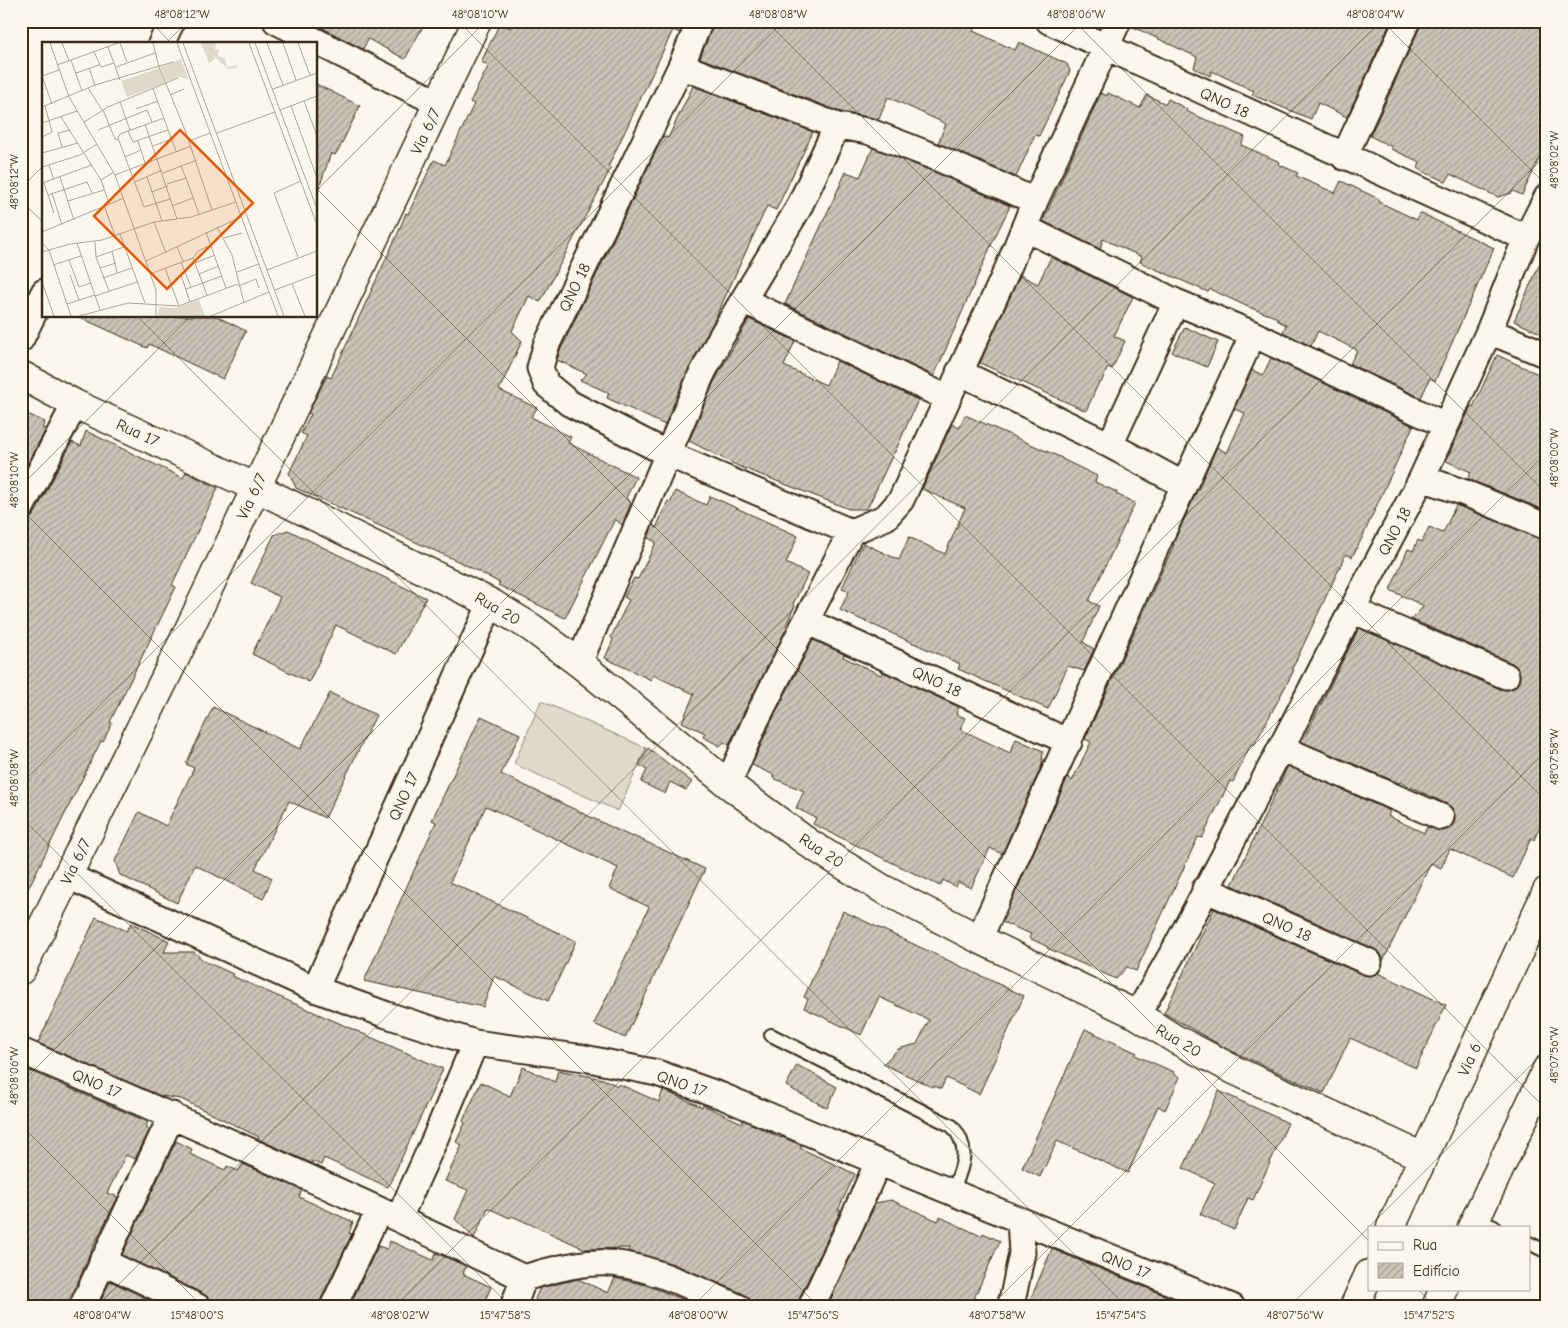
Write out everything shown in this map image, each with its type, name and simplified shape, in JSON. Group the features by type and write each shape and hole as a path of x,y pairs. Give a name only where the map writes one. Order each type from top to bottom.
{"street":[{"path":"162,42 172,21"},
{"path":"276,21 317,42"},
{"name":"Via 6/7","path":"21,970 183,642 477,21"},
{"name":"QNO 18","path":"700,21 681,66 546,346 540,368 546,384 569,403 668,454 851,532"},
{"name":"QNO 18","path":"1049,21 1344,157 1526,238"},
{"path":"728,784 756,720 851,532 886,517 901,500 1008,268 1035,201 1118,21"},
{"path":"1344,157 1407,21"},
{"path":"318,42 438,103"},
{"path":"681,66 837,126 868,130 1035,201"},
{"path":"579,663 701,376 743,300 798,209 837,126"},
{"name":"QNO 18","path":"1137,1014 1175,949 1422,478 1489,331 1526,238 1547,197"},
{"path":"1025,228 1176,302 1253,334 1445,425"},
{"path":"21,339 42,296"},
{"path":"743,300 947,398"},
{"path":"1110,445 1176,302"},
{"path":"1489,331 1547,355"},
{"path":"979,938 1253,334"},
{"path":"959,372 1110,445 1184,485"},
{"name":"Rua 17","path":"21,375 75,404 255,487"},
{"path":"21,508 75,404"},
{"path":"1422,478 1547,527"},
{"name":"Rua 20","path":"255,487 490,603 532,628 579,663 728,784 810,844 881,888 979,938 1137,1014 1175,1039 1236,1071 1423,1157"},
{"name":"QNO 17","path":"315,988 490,603"},
{"path":"1352,610 1506,676"},
{"name":"QNO 18","path":"806,621 1069,742"},
{"path":"1281,748 1441,817"},
{"name":"QNO 17","path":"68,876 315,988 387,1016 475,1043 584,1058 657,1073 722,1096 952,1193 1232,1307"},
{"name":"QNO 18","path":"1206,889 1369,962"},
{"name":"Via 6","path":"1391,1226 1547,891"},
{"path":"334,1307 434,1141 475,1043"},
{"name":"QNO 17","path":"21,1051 172,1115 524,1278"},
{"path":"1481,1224 1547,1069"},
{"path":"82,1307 172,1115"},
{"path":"811,1307 878,1162"},
{"path":"1010,1307 1022,1253 1020,1220"},
{"path":"102,1262 198,1307"},
{"path":"513,1307 524,1278 555,1269 596,1262 622,1264 660,1274 738,1307"},
{"path":"1354,1307 1368,1276"},
{"path":"1436,1307 1444,1290"}],"lane":[{"path":"771,1035 952,1126 960,1134 964,1151 963,1164 952,1193"},
{"path":"1530,1244 1547,1252"}],"shaded area":[{"path":"541,701 646,748 618,811 514,764"}],"building":[{"path":"309,21 426,21 405,59 368,39 363,49"},
{"path":"513,21 684,21 680,33 673,30 608,167 611,168 540,302 529,296 512,331 522,341 499,390 537,408 531,417 571,437 568,443 636,477 626,498 631,503 622,525 615,519 565,618 498,585 500,583 462,563 296,488 289,473 307,436 301,433 311,414 308,413 327,376 331,378 406,213 408,214 434,160 445,165 474,104 470,102 489,65 481,62 500,23 510,28"},
{"path":"714,21 978,21 973,31 1015,50 1019,42 1067,64 1070,71 1039,136 1035,135 1016,177 938,143 946,124 888,97 879,119 841,112 700,58"},
{"path":"1132,21 1391,21 1347,117 1318,103 1311,119 1252,95 1254,91 1212,71 1210,76 1194,68 1197,57 1131,26"},
{"path":"1421,21 1547,21 1547,142 1522,195 1513,191 1498,197 1450,174 1446,182 1418,169 1420,162 1391,149 1392,147 1370,136 1420,27"},
{"path":"318,85 360,106 339,149 335,155 331,153 319,188"},
{"path":"693,86 813,132 776,210 767,206 713,323 688,370 665,425 607,398 609,393 580,380 587,374 557,360 663,136 668,138"},
{"path":"1101,93 1107,96 1108,93 1140,108 1147,95 1166,104 1168,99 1187,109 1186,111 1245,137 1241,145 1280,162 1278,164 1298,173 1296,176 1335,193 1341,181 1417,220 1420,213 1494,248 1435,381 1430,378 1421,398 1350,364 1357,350 1318,331 1311,346 1283,332 1286,325 1277,320 1278,318 1246,306 1210,289 1208,292 1140,262 1142,257 1103,239 1100,249 1043,221"},
{"path":"873,148 934,172 1010,206 934,376 785,304 846,172 860,177"},
{"path":"1547,248 1547,336 1514,321"},
{"path":"1051,257 1133,297 1114,336 1125,341 1112,369 1108,367 1101,383 1099,382 1086,411 980,363 1020,275 1038,284"},
{"path":"81,318 220,318 246,331 223,379 149,344 147,348"},
{"path":"749,319 795,341 784,366 826,385 837,361 918,400 867,509 849,509 738,466 689,441 714,382"},
{"path":"1185,327 1218,342 1207,367 1172,352"},
{"path":"1497,355 1547,378 1547,511 1468,479 1471,472 1446,461"},
{"path":"1271,358 1413,426 1362,538 1352,557 1346,554 1292,669 1294,670 1254,745 1251,744 1233,782 1230,781 1202,838 1198,837 1136,971 1127,967 1116,979 1047,948 1029,938 1031,934 1002,922 1068,777 1072,781 1091,742 1085,739 1217,447 1227,453 1245,413 1234,409 1252,370 1263,375"},
{"path":"21,411 45,422 42,428 46,429 21,476"},
{"path":"965,415 1062,458 1097,476 1095,482 1135,503 1089,601 1099,606 1083,642 1094,649 1084,671 1068,666 1048,709 958,669 960,664 840,610 849,591 842,588 863,543 899,560 909,537 945,554 965,508 922,489 952,424 959,428"},
{"path":"86,431 183,478 186,472 218,488 172,585 176,587 110,722 112,723 103,742 101,741 21,903 21,522 28,520 34,515 72,442 81,446"},
{"path":"675,491 706,505 710,496 798,536 786,563 808,574 793,604 795,605 786,625 788,626 729,745 724,742 720,746 703,737 705,733 682,722 694,694 653,675 651,680 605,658 613,640 611,637 629,600 624,597 634,578 638,579 656,542 648,538 653,525 656,528 668,501 671,502"},
{"path":"1456,505 1546,541 1542,554 1547,556 1547,823 1542,821 1534,840 1531,838 1513,878 1450,849 1441,868 1431,863 1383,961 1381,954 1375,949 1232,885 1288,766 1390,811 1388,816 1424,833 1427,827 1443,831 1450,828 1454,823 1455,815 1452,808 1447,804 1400,782 1302,742 1359,628 1500,689 1508,690 1514,688 1519,682 1520,674 1517,667 1512,663 1411,619 1424,606 1390,590 1408,549 1413,551 1418,540 1422,542 1429,527 1443,533"},
{"path":"288,530 426,598 396,654 336,625 309,682 252,654 280,597 251,583 274,535"},
{"path":"813,640 844,654 843,657 881,675 883,672 959,707 956,714 965,718 960,729 1010,753 1016,739 1043,751 1042,765 1002,854 990,848 971,888 958,882 956,887 943,880 940,886 813,824 816,818 796,808 804,791 773,778 774,775 752,765 769,726"},
{"path":"330,693 376,715 325,818 289,801 255,869 272,878 263,899 195,865 177,903 120,875 115,861 139,812 166,826 194,768 186,764 213,707 300,749"},
{"path":"481,716 520,734 501,774 632,837 705,869 625,1038 594,1024 649,907 609,888 618,868 486,806 450,882 576,941 548,1001 494,976 483,1007 364,981 436,822 432,820"},
{"path":"648,748 692,782 686,790 670,782 665,794 641,782 647,770 639,765"},
{"path":"1214,909 1363,975 1371,976 1378,973 1446,1005 1416,1068 1350,1038 1324,1093 1227,1049 1164,1013"},
{"path":"843,911 1024,996 979,1094 946,1078 941,1089 935,1086 932,1087 883,1064 898,1049 917,1044 929,1020 879,997 861,1035 804,1008 808,999 804,997"},
{"path":"96,917 127,931 131,923 169,941 164,952 194,952 204,961 233,974 232,976 443,1069 388,1187 324,1158 321,1165 312,1161 311,1163 258,1139 259,1137 181,1099 161,1096 38,1043"},
{"path":"1085,1029 1137,1053 1135,1055 1174,1072 1173,1074 1180,1077 1165,1110 1158,1106 1128,1173 1057,1141 1040,1177 1022,1168"},
{"path":"797,1065 837,1087 827,1108 786,1086"},
{"path":"21,1067 148,1122 146,1127 150,1129 135,1159 126,1155 107,1193 118,1197 89,1255 68,1307 21,1307"},
{"path":"523,1067 555,1082 558,1070 603,1079 659,1102 663,1090 702,1107 703,1105 742,1123 743,1120 801,1145 800,1148 855,1174 838,1210 841,1210 798,1301 797,1307 752,1307 750,1299 744,1294 673,1264 628,1251 629,1248 585,1249 512,1216 510,1218 488,1208 474,1238 455,1219 468,1190 445,1181 462,1145 456,1142 465,1123 463,1121 481,1082 510,1096"},
{"path":"1219,1091 1288,1123 1253,1200 1248,1198 1234,1230 1200,1214 1215,1183 1183,1168"},
{"path":"176,1141 192,1149 190,1154 225,1170 227,1166 238,1171 243,1164 302,1190 299,1197 353,1222 349,1233 352,1234 320,1301 319,1307 212,1307 210,1299 204,1294 122,1255"},
{"path":"891,1200 938,1221 940,1217 981,1236 983,1233 1000,1241 970,1307 827,1307 876,1203"},
{"path":"390,1241 433,1260 436,1253 466,1266 463,1274 491,1287 482,1307 349,1307 378,1246 387,1249"},
{"path":"1052,1249 1193,1307 1027,1307"},
{"path":"615,1278 646,1285 702,1307 542,1307 535,1299 540,1288 578,1279 608,1293"},
{"path":"110,1281 164,1307 98,1307"}]}
